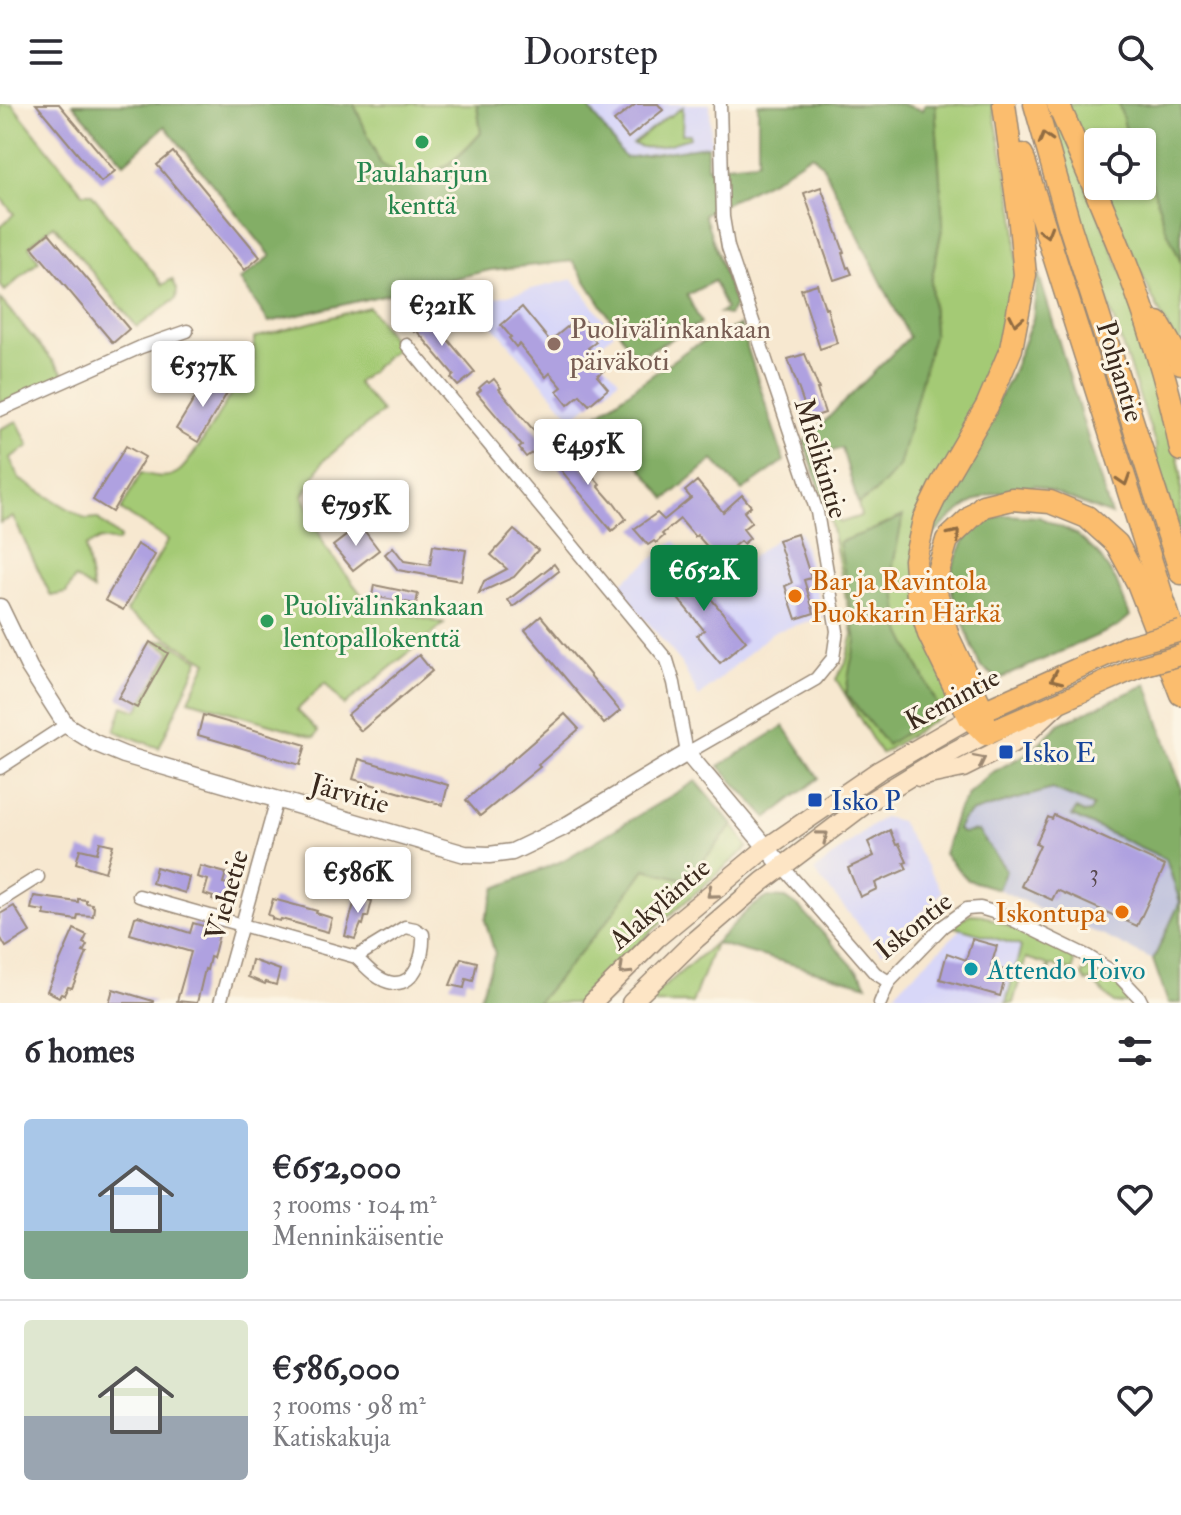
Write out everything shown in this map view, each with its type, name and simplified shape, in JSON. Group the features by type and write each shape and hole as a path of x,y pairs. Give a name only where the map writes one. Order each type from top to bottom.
{"highway":[{"name":"Pohjantie","path":"1005,104 1181,656"},
{"path":"980,721 944,667 922,615 915,560 924,520 987,406 1011,349 1025,275 1005,104"},
{"name":"Pohjantie","path":"1035,104 1070,227 1181,573"},
{"path":"1058,104 1119,245 1181,363"},
{"path":"1119,245 1166,380 1181,450"},
{"path":"980,721 948,637 934,585 947,540 983,506 1012,499 1050,502 1087,517 1117,544 1138,583 1181,694"}],"main road":[{"name":"Kemintie","path":"766,848 878,771 1127,646 1181,631"},
{"name":"Kemintie","path":"782,866 864,805 905,780 980,721 1062,701 1139,667 1181,656"},
{"path":"905,780 963,768 1021,739 1062,701"},
{"name":"Alakyläntie","path":"592,1003 657,938 766,848"},
{"name":"Alakyläntie","path":"631,1003 696,939 782,866"}],"street":[{"name":"Mielikintie","path":"687,753 816,679 833,658 837,631 817,512 728,247 723,217 720,104"},
{"path":"0,410 141,347 187,331"},
{"path":"407,345 667,660 687,753 782,866"},
{"name":"Järvitie","path":"0,607 29,667 66,725 95,743 124,755 465,854 512,852 562,828 687,753"},
{"path":"0,768 66,725"},
{"name":"Viehetie","path":"220,1003 277,799"},
{"name":"Iskontie","path":"782,866 875,973 889,982 950,921 967,909 980,908 1003,915 1089,957 1118,975 1142,1003"},
{"path":"0,901 38,877"},
{"path":"139,896 356,957 392,983 403,981 412,974 421,959 423,934 405,927 356,957"},
{"path":"880,1003 889,982"}],"shaded area":[{"path":"583,104 710,104 711,144 641,179"},
{"name":"Puolivälinkankaan päiväkoti","path":"573,279 614,333 593,350 619,380 572,418 474,303"},
{"path":"800,531 824,617 773,632 699,697 680,661 617,586 675,541 713,586 776,539"},
{"path":"1053,789 1094,806 1090,812 1073,816 1166,859 1180,902 1153,960 998,889 1006,870 957,829 970,813"},
{"path":"883,817 900,821 942,892 882,953 814,871"},
{"path":"974,917 1025,940 1007,1003 930,1003 894,993"}],"green space":[{"path":"0,104 12,104 83,193 91,193 163,285 172,279 177,289 176,299 137,327 54,225 29,246 39,261 5,291 0,285 0,227 14,214 0,197"},
{"path":"73,104 354,104 380,163 403,180 438,170 472,143 481,133 477,104 586,104 625,158 707,146 707,167 758,160 758,104 901,104 922,110 925,104 935,104 943,224 931,282 934,332 899,467 875,492 858,504 842,448 820,455 832,498 825,503 804,442 909,337 823,166 812,154 776,178 704,214 735,305 728,315 719,313 726,309 714,281 687,295 701,323 636,358 573,261 490,270 269,322 240,280 271,256 165,126 124,163"},
{"name":"Paulaharjun kenttä","path":"354,104 477,104 481,133 447,165 403,180 380,163"},
{"path":"935,104 992,104 1015,213 1017,274 1004,346 982,404 918,519 949,703 940,716 881,754 836,679 846,662 853,634 829,514 836,512 839,523 861,516 858,504 875,492 934,332 931,282 943,224"},
{"path":"1046,104 1054,104 1084,178 1084,200 1093,200 1150,342 1172,420 1181,474 1181,538 1156,461 1156,446 1080,219"},
{"path":"1065,104 1119,104 1125,128 1084,128 1084,143"},
{"path":"1119,104 1181,104 1181,262 1156,197 1156,128 1125,128"},
{"path":"683,107 682,134 690,134 690,138 647,148 633,144 667,117"},
{"path":"1156,197 1181,262 1181,351 1149,290 1110,200 1156,200"},
{"path":"1038,272 1111,515 1035,485 975,501 948,520 924,545 926,529 1010,378 1033,318"},
{"path":"0,299 65,375 0,404"},
{"path":"369,307 398,347 357,383 382,412 323,461 303,496 326,548 368,603 444,624 344,705 325,683 297,710 318,731 315,737 189,700 207,662 126,612 168,540 121,510 141,473 169,476 184,466 239,380 254,377 254,338"},
{"path":"740,325 784,461 742,491 713,460 666,499 598,414 690,348"},
{"path":"17,421 29,446 10,458 19,479 86,519 97,518 120,538 117,542 100,539 85,547 93,590 75,578 66,593 51,596 13,517 0,523 0,429"},
{"path":"1004,515 1039,517 1076,534 1098,554 1116,581 1130,616 1117,627 999,679 980,666 952,593 952,567 964,541 978,525"},
{"path":"903,516 893,565 901,631 940,710 887,745 846,694 856,641 839,542"},
{"path":"166,640 199,660 159,748 115,731 123,706 137,711 171,652 154,641"},
{"path":"1147,684 1181,788 1181,1003 1168,1003 1153,960 1180,902 1166,859 1072,816 1076,809 1090,812 1093,806 1052,789 970,813 957,829 962,833 978,831 1006,870 998,889 968,880 944,854 957,811 969,793 991,773 1030,752 1059,724"},
{"path":"784,726 819,778 767,818 719,766"},
{"path":"696,781 733,825 687,880 645,869 608,920 537,1003 478,1003 495,954 485,920 496,888 562,861"},
{"path":"733,825 748,847 653,930 580,1003 537,1003 608,920 645,869 687,880"},
{"path":"768,897 786,898 800,908 867,985 715,943 750,908"},
{"path":"970,914 983,915 1073,955 1071,978 1068,978 1070,970 1051,965 1047,972 1048,965 1026,958 1013,1003 1006,1003 1021,947 951,926"},
{"path":"715,943 692,1003 645,1003"},
{"path":"1089,962 1115,978 1135,1003 1114,1003 1091,980 1087,982 1082,976"}],"building":[{"path":"36,104 59,104 115,171 101,182"},
{"path":"636,104 658,104 663,110 628,138 614,121"},
{"path":"173,152 260,257 245,270 157,165"},
{"path":"821,187 847,268 852,274 834,280 804,193"},
{"path":"49,233 129,329 113,343 32,247"},
{"path":"817,284 837,343 820,349 801,289"},
{"path":"522,307 550,341 572,323 574,326 584,321 596,335 593,338 596,342 588,348 607,368 597,376 608,389 589,405 580,395 568,405 557,391 562,387 550,373 546,377 519,344 516,347 501,325"},
{"path":"424,311 475,372 458,386 451,378 454,375 408,324"},
{"path":"805,354 825,413 809,418 788,359"},
{"path":"209,375 230,388 198,442 176,429"},
{"path":"494,379 546,445 535,454 533,452 526,457 519,448 522,446 477,393 487,381 489,383"},
{"path":"564,444 626,519 612,531 549,456"},
{"path":"126,446 145,457 112,512 93,500"},
{"path":"697,481 723,512 742,495 751,506 744,512 752,522 743,529 750,538 743,544 740,541 718,559 680,519 656,543 654,541 648,545 634,529 657,513 664,520 691,498 685,491"},
{"path":"360,525 379,550 353,570 333,546"},
{"path":"514,530 538,550 514,577 479,593 484,581 507,569 491,555"},
{"path":"797,534 811,578 804,580 814,613 796,619 785,586 792,583 778,540"},
{"path":"137,544 155,555 123,610 105,600"},
{"path":"433,545 466,550 461,581 398,570 385,554 393,547 404,561 430,565"},
{"path":"680,561 746,641 720,663 697,635 704,630 660,577"},
{"path":"554,564 559,571 513,607 508,600"},
{"path":"374,585 418,594 416,604 372,596"},
{"path":"541,616 620,711 604,724 525,630"},
{"path":"150,642 168,653 137,708 118,698"},
{"path":"419,655 432,671 361,731 347,715"},
{"path":"565,714 579,729 538,765 540,767 480,816 466,800"},
{"path":"203,715 306,745 300,765 198,735"},
{"path":"359,759 448,785 443,805 353,779"},
{"path":"1054,815 1165,866 1137,926 1057,890 1052,900 1021,886 1040,845 1036,843 1048,817 1052,819"},
{"path":"890,830 907,862 904,863 907,869 875,883 877,889 860,897 848,868 874,856 868,842"},
{"path":"100,842 113,845 105,872 76,863 80,849 97,853"},
{"path":"200,866 226,873 223,883 231,885 226,901 212,900 213,897 204,894 208,880 197,877"},
{"path":"156,867 189,877 185,893 152,883"},
{"path":"357,893 372,901 368,917 365,917 355,939 345,936"},
{"path":"34,896 78,902 78,899 86,900 94,907 93,916 78,915 77,920 44,915 45,911 31,909"},
{"path":"273,899 332,918 328,932 272,919 268,915"},
{"path":"14,906 30,932 6,947 0,937 0,914"},
{"path":"138,916 190,933 193,923 220,931 213,958 210,957 205,969 197,1003 177,1001 191,952 130,934"},
{"path":"74,929 87,935 83,952 87,953 72,988 68,987 59,997 47,991"},
{"name":"Attendo Toivo","path":"972,939 997,946 991,966 1007,971 1000,996 940,979 947,953 966,960"},
{"path":"461,958 477,962 473,981 466,979 464,988 450,985"},
{"path":"252,960 280,970 276,985 248,977"},
{"path":"113,989 153,1001 153,1003 109,1003"}],"place":[{"name":"Paulaharjun kenttä","path":"422,142"},
{"name":"Puolivälinkankaan päiväkoti","path":"554,344"},
{"name":"Bar ja Ravintola Puokkarin Härkä","path":"795,596"},
{"name":"Puolivälinkankaan lentopallokenttä","path":"267,621"},
{"name":"Isko E","path":"1006,752"},
{"name":"Isko P","path":"815,800"},
{"name":"Iskontupa","path":"1122,912"},
{"name":"Attendo Toivo","path":"971,969"}]}
